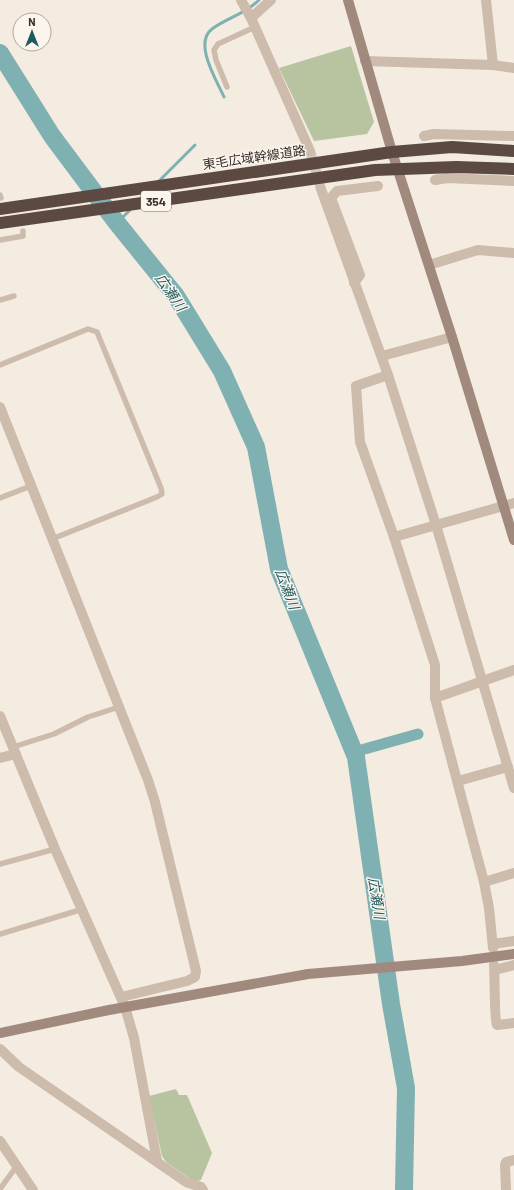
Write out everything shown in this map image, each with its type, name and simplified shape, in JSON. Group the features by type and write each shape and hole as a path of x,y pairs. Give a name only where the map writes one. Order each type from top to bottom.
{"highway":[{"name":"東毛広域幹線道路","path":"0,201 42,203 252,171 392,152 452,147 514,150"},
{"name":"354","path":"0,223 398,168 456,167 514,169"}],"street":[{"path":"271,0 248,13 310,151"},
{"path":"348,0 392,152 452,337 514,540"},
{"path":"486,0 492,65"},
{"path":"365,61 492,65 514,68"},
{"path":"424,136 434,134 514,136"},
{"path":"452,147 475,134"},
{"path":"436,180 447,178 514,181"},
{"path":"354,283 360,275 332,198 337,191 378,186"},
{"path":"321,189 354,283 382,356 436,525 514,788"},
{"path":"429,265 478,250 514,254"},
{"path":"382,356 452,337"},
{"path":"388,375 356,386 360,442 394,537 435,664 435,698 484,882 489,908 493,946 514,941"},
{"path":"0,407 119,706 155,802 196,971 195,978 187,981 121,997"},
{"path":"394,537 514,502"},
{"path":"435,698 514,670"},
{"path":"0,716 55,849 83,909 125,1007 134,1038 157,1161"},
{"path":"0,758 15,750"},
{"path":"458,781 508,767"},
{"path":"484,882 514,873"},
{"path":"0,1033 125,1007 311,974 462,961 514,954"},
{"path":"514,965 494,967 496,1023 502,1025 514,1023"},
{"path":"0,1050 19,1067 157,1161 189,1186 201,1187 203,1190"},
{"path":"0,1141 33,1190"},
{"path":"506,1190 505,1165 506,1162 514,1160"}],"lane":[{"path":"227,87 216,60 214,50 248,13"},
{"path":"0,240 23,236 23,231"},
{"path":"0,300 14,296"},
{"path":"0,365 88,329 96,332 161,488 162,494 157,497 52,539"},
{"path":"0,498 31,486"},
{"path":"15,750 54,734 88,717 119,706"},
{"path":"0,864 55,849"},
{"path":"0,934 83,909"},
{"path":"0,1189 16,1166"}],"green space":[{"path":"351,46 374,122 367,134 314,141 279,68"},
{"path":"176,1089 179,1095 187,1095 212,1153 201,1180 195,1182 166,1162 162,1156 149,1096"}],"waterway":[{"path":"224,97 208,62 205,43 207,35 212,29 248,9 259,0"},
{"name":"広瀬川","path":"0,53 52,136 117,223 176,296 222,371 256,447 279,569 356,757 391,1004 406,1088 404,1190"},
{"path":"158,182 195,145"},
{"path":"117,223 132,208"},
{"path":"354,752 418,734"}],"tunnel":[{"path":"310,151 321,189"}]}
